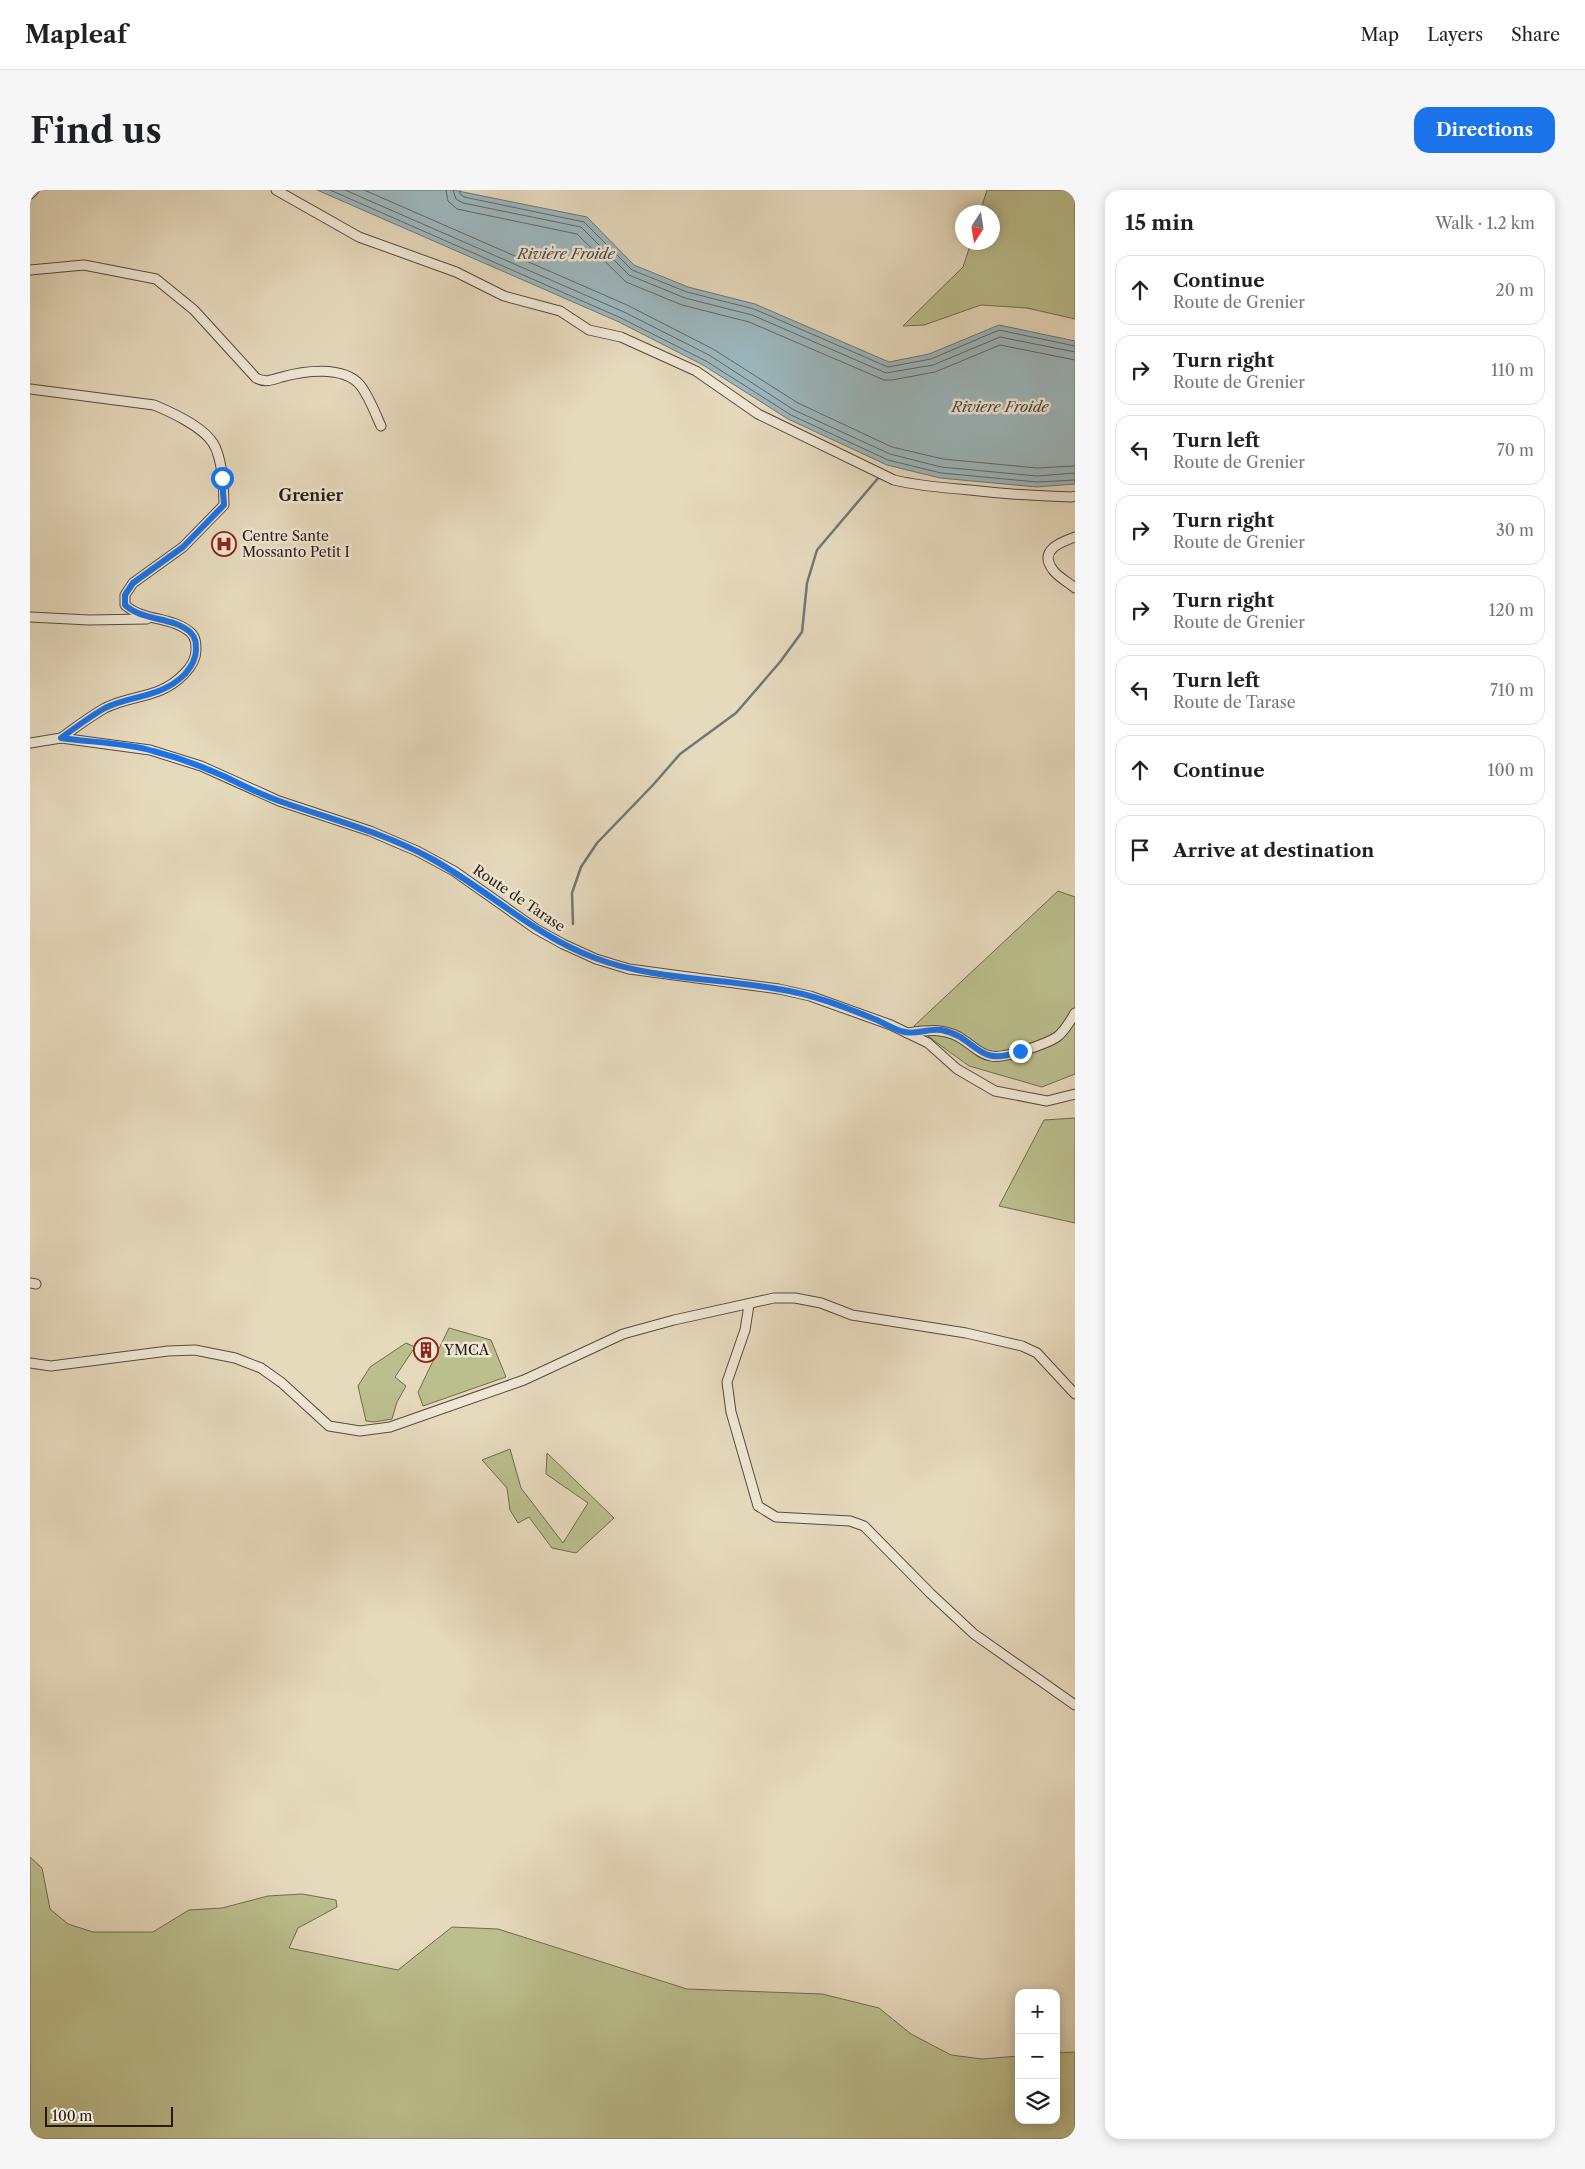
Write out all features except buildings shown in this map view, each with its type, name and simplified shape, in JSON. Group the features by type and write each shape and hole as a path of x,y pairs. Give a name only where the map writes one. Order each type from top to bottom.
{"street":[{"path":"30,194 34,190"},
{"path":"276,190 359,237 456,272 504,296 560,311 589,330 622,337 696,371 758,414 894,480 944,489 1074,499"},
{"path":"30,270 84,265 156,279 194,310 256,378 262,381 270,381 311,370 335,372 351,378 359,384 381,426"},
{"path":"30,389 154,405 171,411 207,435 214,444 222,478 224,505 183,547 133,583 125,595 125,605 130,610 183,627 193,634 196,642 196,655 190,668 166,689 107,707 84,720 61,738 30,743"},
{"path":"1075,537 1055,544 1051,548 1049,559 1054,572 1075,588"},
{"path":"30,617 89,620 154,619"},
{"name":"Route de Tarase","path":"61,738 150,750 200,766 278,801 370,831 417,851 454,871 536,929 563,944 596,958 629,968 770,988 810,996 848,1008 928,1043 957,1069 995,1091 1047,1101 1075,1094"},
{"path":"907,1033 931,1029 944,1030 956,1034 980,1052 999,1057 1049,1042 1064,1030 1075,1013"},
{"path":"30,1363 51,1366 168,1351 195,1350 227,1356 260,1368 282,1383 329,1426 360,1431 390,1427 524,1380 623,1334 674,1320 774,1298 795,1298 852,1314 966,1333 1022,1346 1037,1353 1075,1394"},
{"path":"749,1305 745,1330 728,1382 731,1412 758,1506 776,1517 850,1521 864,1526 931,1594 974,1634 1075,1705"}],"green space":[{"path":"987,190 1075,190 1075,319 1027,308 981,305 924,325 903,326 963,267 969,250 1000,250 1000,205 982,205"},
{"path":"1058,891 1075,897 1075,1074 1042,1087 969,1066 914,1026"},
{"path":"1075,1118 1075,1223 999,1206 1044,1120"},
{"path":"449,1328 491,1340 506,1377 423,1406 418,1392"},
{"path":"406,1343 415,1347 395,1377 406,1386 397,1402 392,1419 374,1422 366,1421 358,1386 370,1367"},
{"path":"510,1449 521,1488 563,1543 588,1503 546,1474 547,1453 614,1518 576,1553 552,1548 529,1517 518,1523 510,1510 507,1488 482,1460"},
{"path":"30,1857 42,1868 50,1909 68,1924 93,1932 153,1932 189,1910 222,1908 268,1896 302,1894 336,1900 337,1907 298,1928 289,1948 398,1970 452,1927 498,1929 687,1989 822,1994 879,2008 911,2034 951,2055 982,2059 1015,2056 1015,2124 1060,2124 1060,2053 1075,2052 1075,2139 30,2139"}],"water":[{"name":"Riviere Froide","path":"317,190 453,190 587,217 634,265 688,287 755,304 889,362 929,354 999,325 1075,341 1075,484 1037,487 940,478 887,465 788,419 703,365 619,322"}],"waterway":[{"path":"573,924 572,893 581,867 597,843 680,754 736,713 780,662 802,632 807,583 817,550 879,477"}],"place":[{"name":"Centre Sante Mossanto Petit I","path":"224,544"},
{"name":"YMCA","path":"426,1350"}],"district":[{"name":"Grenier","path":"311,495"}],"route":[{"path":"222,478 224,505 183,547 133,583 125,595 125,605 130,610 183,627 193,634 196,642 196,655 190,668 166,689 107,707 84,720 61,738 150,750 200,766 278,801 370,831 417,851 454,871 536,929 563,944 596,958 629,968 779,989 810,996 848,1008 907,1033 931,1029 944,1030 956,1034 973,1048 990,1056 1009,1056 1020,1051"}],"water label":[{"name":"Rivière Froide","path":"566,254"}]}
